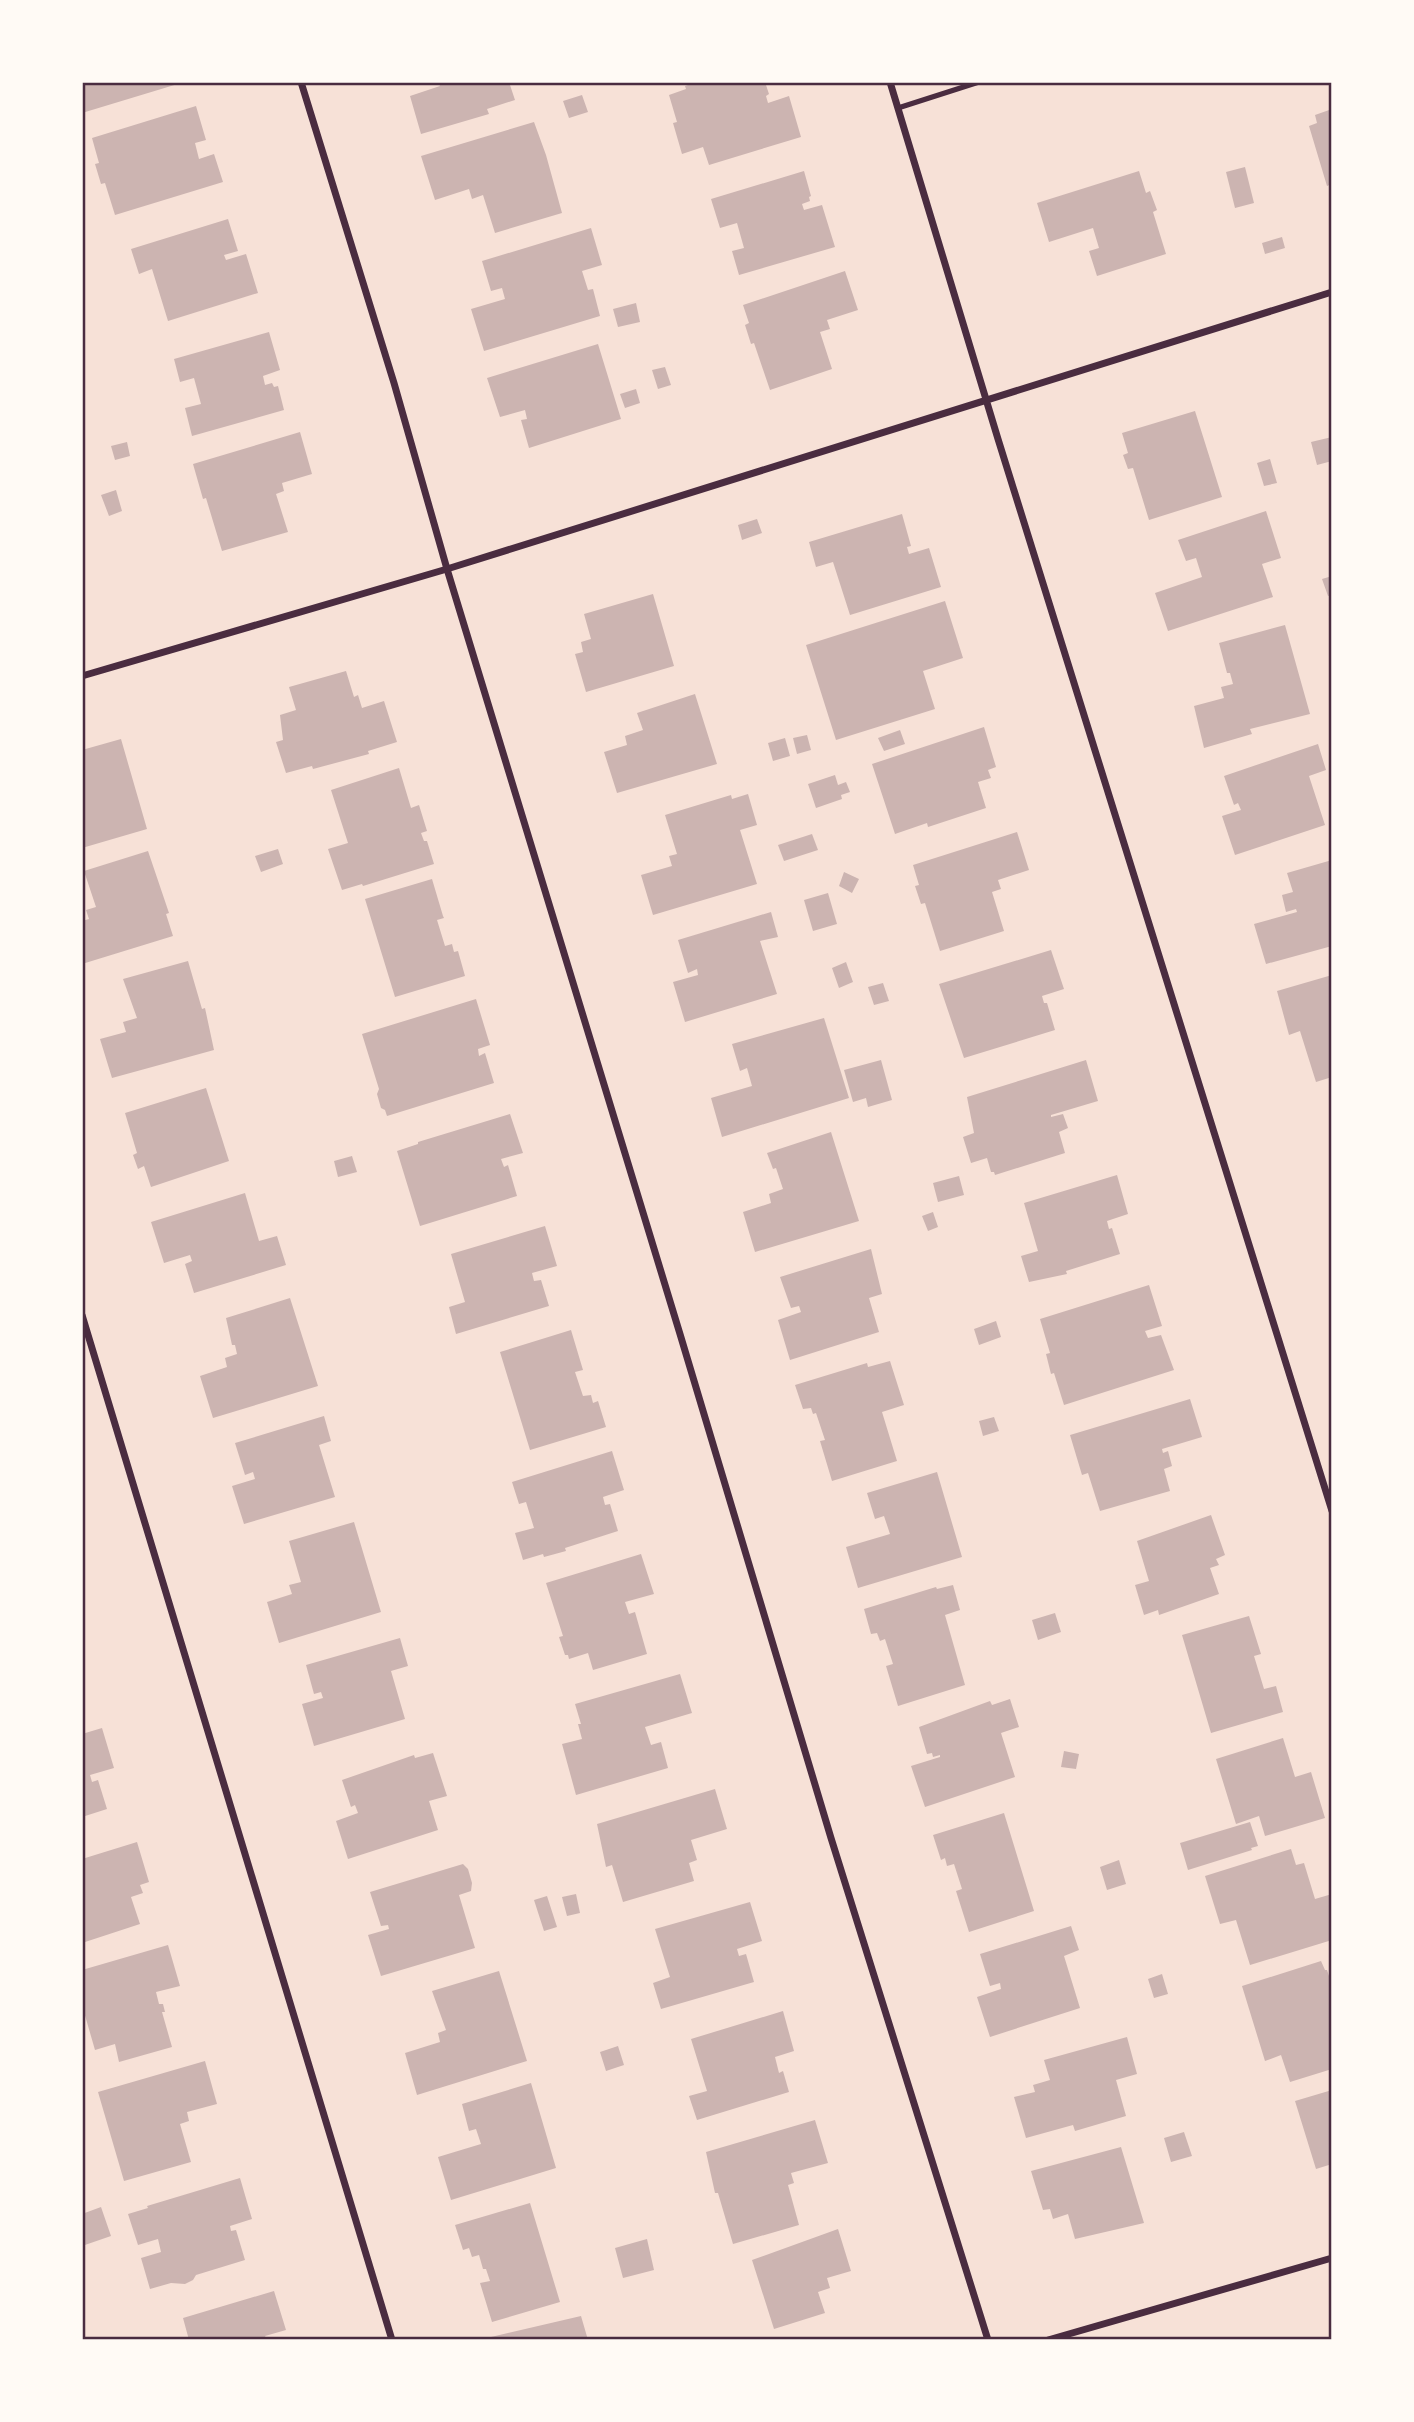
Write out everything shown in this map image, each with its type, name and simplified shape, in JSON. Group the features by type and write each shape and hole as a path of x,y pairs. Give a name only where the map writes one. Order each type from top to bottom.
{"street":[{"path":"301,82 831,1838 988,2340"},
{"path":"890,82 985,399 1332,1510"},
{"path":"82,676 447,569 1332,292"},
{"path":"82,1315 392,2340"},
{"path":"1048,2340 1332,2258"}],"lane":[{"path":"898,108 979,82"}],"building":[{"path":"82,82 181,82 181,83 82,113"},
{"path":"438,82 509,82 515,100 487,109 489,114 421,134 410,96 440,86"},
{"path":"697,82 765,82 769,94 766,96 768,103 789,96 801,137 709,165 703,147 682,154 673,123 677,122 669,95"},
{"path":"582,95 588,112 569,118 563,101"},
{"path":"196,106 206,140 195,143 199,159 214,154 223,182 115,215 105,183 101,184 95,164 99,163 92,138"},
{"path":"1332,109 1332,184 1327,186 1309,126 1317,123 1315,115"},
{"path":"534,122 562,213 495,233 483,195 472,199 469,189 435,200 421,156"},
{"path":"1245,167 1254,203 1235,208 1226,172"},
{"path":"804,171 811,196 810,201 802,204 804,210 822,205 835,247 739,275 732,251 744,248 737,223 720,228 711,199"},
{"path":"1139,171 1146,193 1150,191 1157,210 1153,212 1166,254 1097,276 1089,251 1099,248 1093,228 1049,242 1037,203"},
{"path":"228,219 238,251 224,255 226,260 246,254 258,293 168,321 152,269 139,274 131,249"},
{"path":"591,228 602,265 582,271 588,290 593,289 600,316 484,351 471,309 505,299 502,288 491,291 482,261"},
{"path":"1282,237 1285,248 1265,254 1262,243"},
{"path":"845,271 858,310 827,320 830,329 820,332 832,369 770,390 754,343 751,344 745,325 749,323 743,305"},
{"path":"636,303 640,322 618,327 613,309"},
{"path":"269,332 280,370 263,376 265,385 272,383 274,387 278,386 284,410 192,436 185,408 201,404 194,378 180,382 174,359"},
{"path":"598,344 621,419 529,448 521,420 527,419 525,410 500,417 487,378"},
{"path":"665,367 671,385 658,389 652,370"},
{"path":"636,389 640,403 625,408 620,394"},
{"path":"1195,411 1222,497 1149,520 1133,468 1128,469 1123,455 1128,453 1122,433"},
{"path":"300,432 312,474 282,483 284,491 276,494 288,532 222,551 193,464"},
{"path":"1332,437 1332,461 1317,465 1311,442"},
{"path":"127,442 130,456 115,460 111,446"},
{"path":"1270,459 1277,483 1264,486 1257,463"},
{"path":"116,490 122,511 109,516 101,495"},
{"path":"1266,511 1281,558 1262,564 1273,597 1168,631 1155,593 1202,577 1196,558 1186,561 1178,540"},
{"path":"902,514 911,546 907,547 909,554 929,548 941,587 850,615 833,562 816,567 809,542"},
{"path":"757,519 762,533 742,540 738,525"},
{"path":"1332,576 1332,595 1328,596 1322,579"},
{"path":"653,594 674,666 586,692 575,654 583,652 581,642 591,639 584,614"},
{"path":"945,601 963,658 923,671 935,709 836,740 806,645"},
{"path":"1285,625 1310,714 1250,729 1252,734 1204,748 1194,706 1224,698 1221,687 1233,684 1230,673 1227,673 1219,643"},
{"path":"346,671 354,697 358,695 362,708 384,701 397,742 368,751 369,754 313,769 312,766 286,773 276,742 283,740 280,715 296,710 289,687"},
{"path":"695,694 717,764 617,793 604,752 627,745 625,736 643,730 637,713"},
{"path":"984,727 996,767 988,770 991,778 978,782 986,808 928,827 927,823 895,834 872,764"},
{"path":"900,730 905,744 884,751 878,738"},
{"path":"807,735 811,750 797,754 793,738"},
{"path":"785,738 790,756 773,761 768,743"},
{"path":"121,739 147,829 82,848 82,750"},
{"path":"1318,744 1326,770 1309,776 1325,825 1235,855 1222,816 1241,810 1238,803 1234,805 1224,776"},
{"path":"399,768 411,808 419,805 427,831 421,833 424,841 427,841 434,864 342,890 328,849 348,843 331,790"},
{"path":"835,775 838,785 846,782 850,792 841,795 842,799 816,808 808,784"},
{"path":"748,794 757,825 740,830 757,884 653,915 641,875 672,866 669,856 677,854 665,815 731,795 732,799"},
{"path":"1017,832 1029,870 998,880 1001,889 992,892 1004,931 940,951 925,903 921,904 915,886 919,885 913,865"},
{"path":"812,834 818,850 784,861 778,845"},
{"path":"278,849 283,864 261,872 255,856"},
{"path":"148,851 169,913 166,914 173,936 82,964 82,921 89,919 86,910 96,907 84,871"},
{"path":"1332,860 1332,946 1266,964 1254,924 1297,912 1296,909 1286,912 1282,895 1293,892 1287,873"},
{"path":"844,872 859,879 852,893 839,886"},
{"path":"432,879 444,918 437,920 445,946 452,944 454,952 458,951 465,976 395,997 365,899"},
{"path":"828,893 837,924 813,931 804,900"},
{"path":"771,912 778,937 760,941 777,994 685,1022 673,982 698,975 697,969 688,973 678,940"},
{"path":"1051,950 1064,989 1042,996 1044,1003 1047,1003 1055,1030 964,1058 939,984"},
{"path":"188,961 202,1009 205,1008 214,1050 112,1078 100,1039 126,1032 123,1022 137,1018 123,979"},
{"path":"846,962 853,982 839,988 832,968"},
{"path":"1332,975 1332,1077 1316,1082 1300,1031 1289,1035 1277,991"},
{"path":"883,983 889,1001 874,1005 868,987"},
{"path":"476,999 490,1045 478,1049 479,1056 485,1053 494,1083 387,1116 381,1108 377,1094 379,1089 362,1034"},
{"path":"824,1018 849,1098 722,1137 711,1098 752,1086 747,1068 740,1071 732,1044"},
{"path":"881,1060 892,1100 868,1107 866,1098 853,1102 844,1070"},
{"path":"1086,1060 1098,1101 1051,1115 1063,1114 1068,1128 1059,1132 1065,1153 995,1175 991,1172 987,1158 971,1163 963,1137 974,1133 967,1097"},
{"path":"206,1088 229,1161 151,1187 144,1166 138,1169 133,1155 137,1153 125,1113"},
{"path":"510,1114 523,1153 501,1159 504,1167 508,1165 517,1196 420,1226 397,1151"},
{"path":"831,1132 859,1221 755,1252 743,1212 771,1203 769,1194 783,1189 776,1168 773,1169 767,1153"},
{"path":"352,1156 357,1172 338,1177 334,1161"},
{"path":"1117,1175 1128,1214 1107,1221 1120,1254 1066,1271 1067,1274 1029,1282 1021,1256 1038,1251 1024,1203"},
{"path":"959,1176 964,1195 938,1202 933,1183"},
{"path":"245,1193 259,1241 277,1236 286,1265 194,1293 185,1264 192,1261 190,1255 164,1263 151,1222"},
{"path":"933,1212 938,1227 928,1231 922,1216"},
{"path":"545,1226 557,1266 532,1273 534,1281 541,1280 549,1306 456,1334 449,1307 465,1302 451,1254"},
{"path":"871,1249 882,1294 869,1298 879,1332 790,1360 778,1320 801,1312 799,1306 791,1308 780,1277"},
{"path":"1149,1285 1162,1326 1145,1331 1148,1338 1161,1335 1174,1370 1064,1405 1054,1373 1051,1374 1046,1354 1050,1353 1040,1319"},
{"path":"290,1298 318,1386 213,1418 200,1376 227,1367 225,1358 237,1354 235,1345 232,1345 226,1318"},
{"path":"996,1321 1001,1337 979,1345 974,1329"},
{"path":"571,1330 583,1370 575,1372 583,1396 591,1395 593,1403 598,1401 606,1427 530,1450 500,1352"},
{"path":"890,1361 904,1405 882,1412 897,1461 832,1481 820,1441 825,1440 816,1413 813,1414 811,1408 803,1409 795,1385 867,1363 868,1367"},
{"path":"1190,1399 1202,1437 1162,1449 1163,1453 1168,1451 1172,1466 1164,1469 1170,1491 1100,1511 1088,1473 1082,1475 1070,1435"},
{"path":"324,1416 331,1441 319,1445 335,1497 244,1524 232,1486 255,1479 253,1472 245,1475 235,1443"},
{"path":"994,1417 999,1431 983,1436 979,1421"},
{"path":"612,1451 624,1490 603,1497 605,1505 610,1504 618,1531 565,1548 566,1551 523,1560 515,1533 534,1528 526,1502 519,1504 512,1482"},
{"path":"937,1472 962,1557 858,1588 846,1547 890,1534 884,1516 875,1519 867,1493"},
{"path":"1211,1515 1225,1555 1216,1559 1219,1565 1210,1568 1219,1594 1159,1615 1158,1610 1144,1615 1135,1585 1149,1581 1137,1541"},
{"path":"354,1522 381,1612 279,1643 267,1602 292,1594 289,1585 301,1582 289,1541"},
{"path":"641,1554 654,1594 625,1602 629,1614 635,1612 647,1654 593,1670 588,1653 569,1659 559,1637 563,1636 546,1583"},
{"path":"953,1585 960,1610 945,1615 965,1685 898,1706 886,1666 893,1664 885,1639 880,1641 877,1633 871,1634 864,1609 936,1587 937,1589"},
{"path":"1055,1613 1061,1632 1038,1640 1032,1620"},
{"path":"1249,1616 1261,1654 1254,1656 1264,1689 1276,1686 1283,1712 1211,1733 1182,1635"},
{"path":"400,1638 408,1666 391,1671 405,1719 314,1746 302,1704 323,1698 321,1692 314,1694 306,1665"},
{"path":"680,1674 692,1713 645,1727 651,1745 661,1742 668,1768 576,1795 562,1744 582,1739 575,1704"},
{"path":"1010,1699 1019,1727 1001,1733 1015,1777 925,1807 911,1766 940,1755 933,1757 932,1753 927,1754 919,1727 990,1701 992,1705"},
{"path":"102,1728 114,1768 90,1775 92,1782 98,1780 107,1809 82,1817 82,1734"},
{"path":"1283,1738 1295,1777 1311,1772 1325,1818 1265,1836 1259,1816 1236,1824 1216,1759"},
{"path":"1064,1751 1079,1754 1076,1769 1061,1767"},
{"path":"433,1753 447,1796 429,1801 438,1830 348,1859 336,1821 358,1813 355,1805 351,1807 342,1780 414,1755 415,1758"},
{"path":"715,1789 727,1829 691,1840 697,1860 689,1863 694,1881 623,1902 612,1865 606,1867 597,1824"},
{"path":"1004,1813 1034,1911 969,1932 956,1891 962,1889 954,1864 947,1866 945,1858 941,1860 933,1835"},
{"path":"1250,1822 1258,1846 1188,1870 1180,1843"},
{"path":"137,1842 149,1882 140,1885 143,1893 131,1897 140,1924 82,1943 82,1859"},
{"path":"1291,1849 1296,1865 1304,1863 1315,1899 1332,1894 1332,1940 1250,1965 1236,1920 1220,1924 1205,1876"},
{"path":"1119,1860 1126,1884 1107,1890 1100,1867"},
{"path":"463,1864 468,1869 471,1891 459,1895 475,1948 381,1976 368,1935 389,1929 388,1925 381,1926 370,1892"},
{"path":"576,1894 580,1913 567,1916 562,1897"},
{"path":"547,1896 557,1927 544,1931 534,1900"},
{"path":"750,1902 762,1941 737,1949 739,1956 746,1954 754,1982 661,2009 653,1983 670,1977 655,1929"},
{"path":"1071,1926 1079,1950 1064,1956 1080,2008 990,2037 977,1997 1001,1989 1000,1983 990,1986 980,1954"},
{"path":"168,1945 180,1986 156,1992 159,2004 163,2004 165,2012 162,2012 172,2047 119,2062 115,2044 95,2050 82,2005 82,1970"},
{"path":"1321,1961 1332,1985 1332,2069 1290,2082 1281,2055 1265,2061 1242,1986"},
{"path":"499,1971 527,2061 417,2095 405,2053 440,2042 438,2033 446,2030 432,1991"},
{"path":"1162,1974 1168,1994 1154,1998 1148,1979"},
{"path":"783,2011 794,2051 775,2057 779,2073 783,2071 789,2092 697,2120 689,2096 707,2091 691,2039"},
{"path":"1127,2037 1137,2074 1116,2080 1126,2116 1075,2131 1073,2125 1026,2138 1014,2097 1035,2092 1033,2085 1050,2080 1044,2060"},
{"path":"618,2046 624,2065 606,2071 600,2052"},
{"path":"205,2061 217,2104 187,2112 189,2121 180,2124 191,2162 124,2181 98,2092"},
{"path":"531,2083 556,2168 451,2200 438,2157 481,2144 476,2129 469,2131 462,2104"},
{"path":"1332,2090 1332,2164 1316,2169 1295,2101"},
{"path":"815,2120 828,2163 791,2173 794,2183 788,2185 799,2225 733,2244 718,2193 715,2193 706,2152"},
{"path":"1184,2132 1192,2156 1171,2162 1164,2138"},
{"path":"1121,2147 1144,2223 1075,2239 1068,2214 1053,2219 1050,2209 1043,2210 1031,2171"},
{"path":"240,2178 252,2219 230,2226 231,2231 236,2230 245,2260 196,2275 185,2284 171,2283 150,2289 141,2258 161,2252 158,2239 138,2245 128,2214"},
{"path":"530,2203 560,2302 492,2322 480,2283 490,2281 486,2269 483,2269 479,2255 472,2257 469,2248 463,2250 455,2225"},
{"path":"101,2207 111,2236 82,2246 82,2214"},
{"path":"838,2229 851,2271 827,2278 830,2288 818,2292 825,2313 774,2329 752,2260"},
{"path":"647,2239 654,2270 623,2278 615,2248"},
{"path":"274,2291 286,2330 265,2336 267,2340 189,2340 183,2318"},
{"path":"581,2316 588,2340 492,2340 491,2337"}]}
